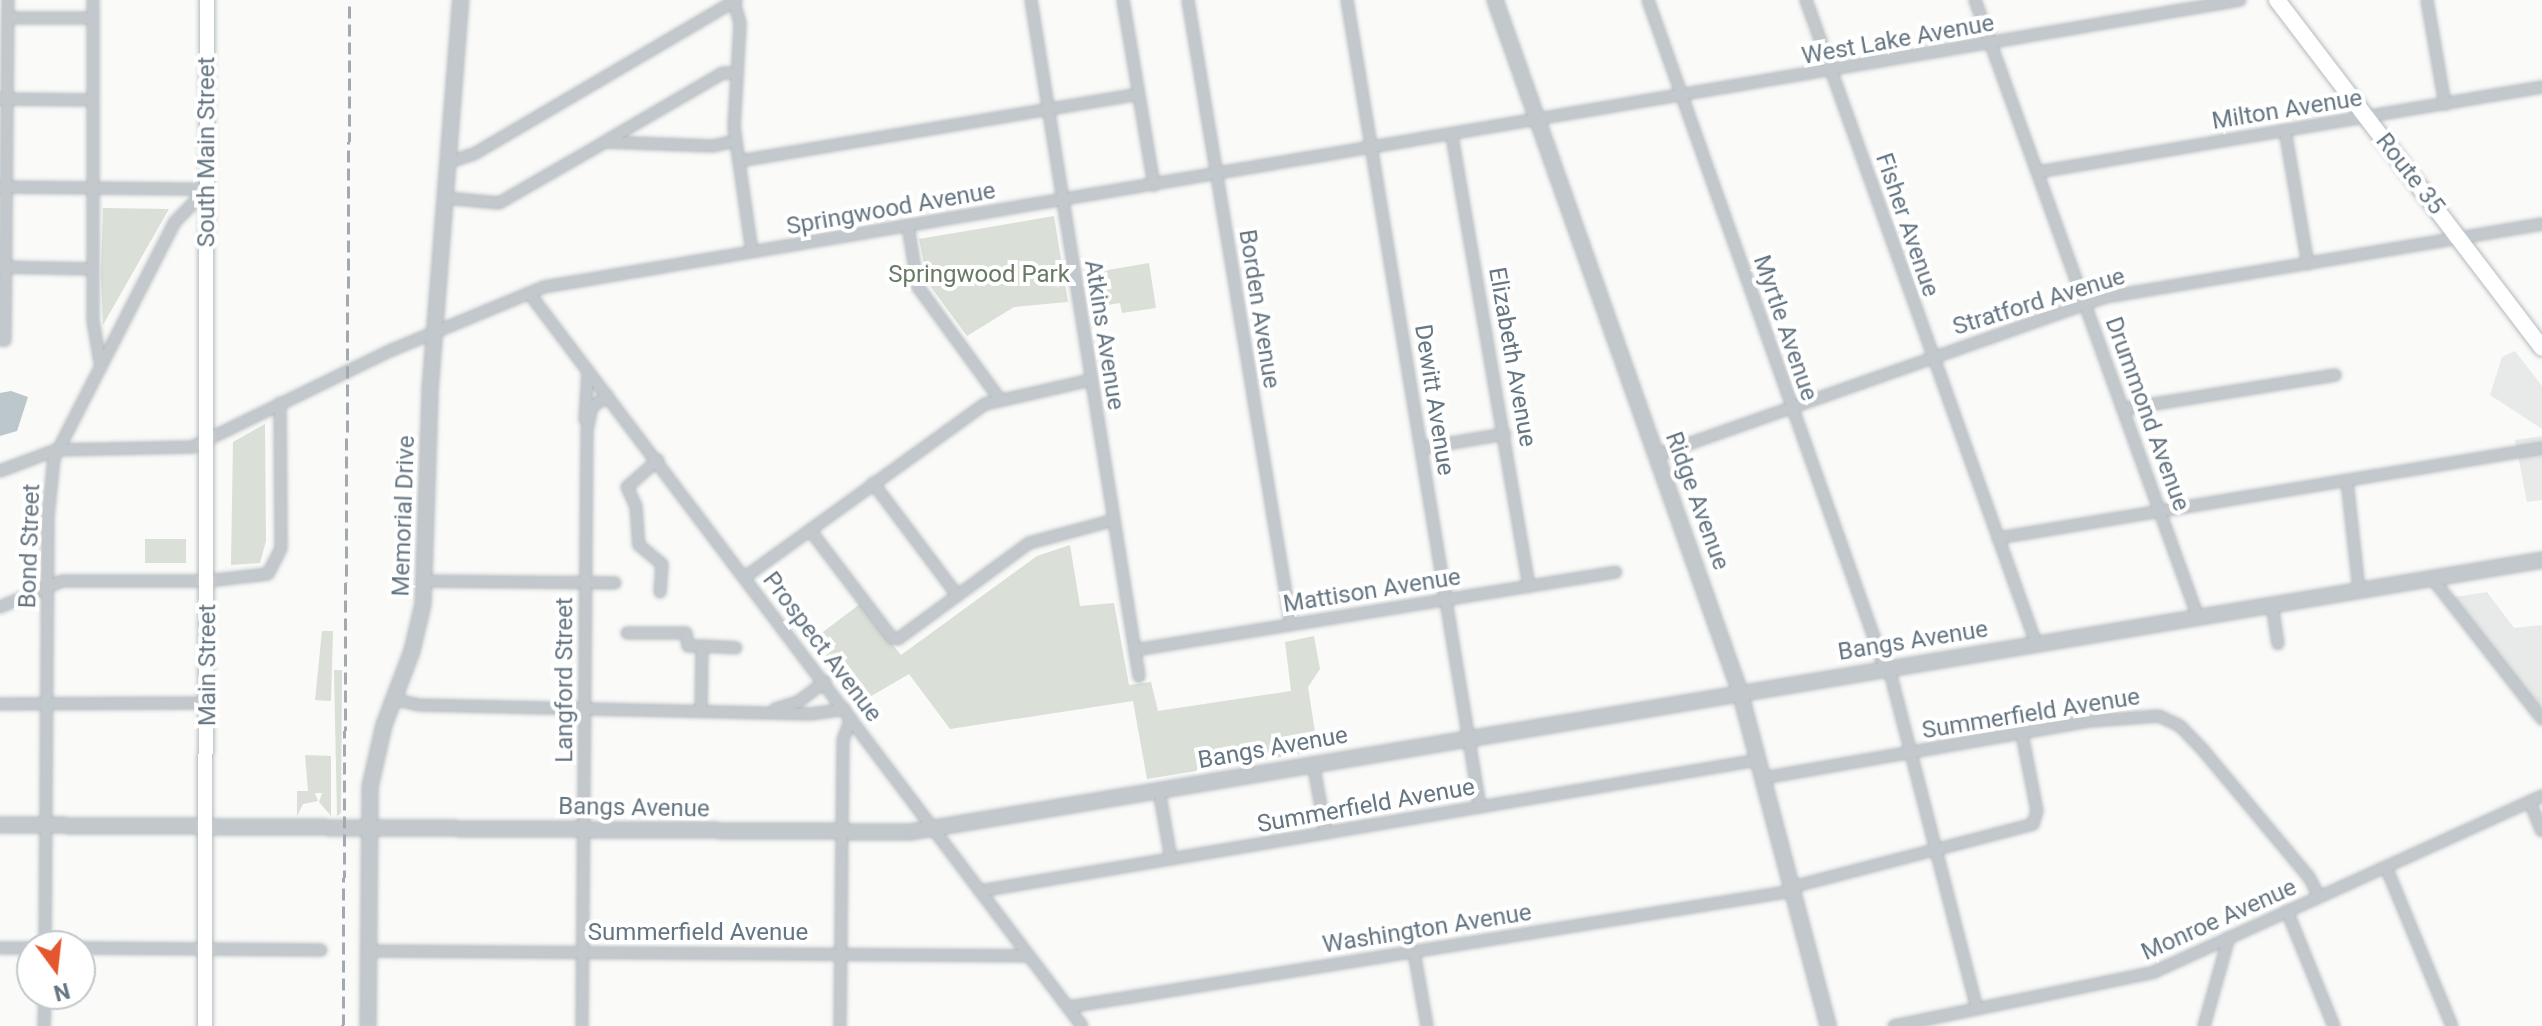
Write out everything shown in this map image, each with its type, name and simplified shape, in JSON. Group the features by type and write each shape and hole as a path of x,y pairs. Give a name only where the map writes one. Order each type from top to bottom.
{"main road":[{"name":"South Main Street","path":"207,0 207,304"},
{"name":"Route 35","path":"2277,0 2542,348"},
{"name":"Main Street","path":"205,1026 207,304"}],"street":[{"path":"2,340 8,0"},
{"path":"93,0 93,269 100,362"},
{"name":"Memorial Drive","path":"368,1026 368,828 376,750 419,626 424,581 435,331 461,0"},
{"path":"449,162 474,154 735,0 740,24 735,141 752,252"},
{"name":"Atkins Avenue","path":"1031,0 1139,676"},
{"path":"1123,0 1154,185"},
{"name":"Borden Avenue","path":"1188,0 1291,624"},
{"name":"Dewitt Avenue","path":"1347,0 1480,807"},
{"name":"Ridge Avenue","path":"1495,0 1740,692 1828,1026"},
{"name":"Myrtle Avenue","path":"1648,0 1887,668 1977,1009"},
{"name":"Fisher Avenue","path":"1806,0 2036,643"},
{"name":"Drummond Avenue","path":"1975,0 2198,617"},
{"name":"West Lake Avenue","path":"1609,109 2240,0"},
{"path":"2427,0 2445,104"},
{"path":"8,18 93,18"},
{"path":"446,198 499,203 723,73 737,73"},
{"name":"Milton Avenue","path":"2038,172 2542,87"},
{"path":"739,161 1138,94"},
{"path":"4,99 92,100"},
{"name":"Springwood Avenue","path":"56,450 180,449 208,439 435,331 529,293 752,252 1609,109"},
{"path":"2285,130 2308,264"},
{"name":"Elizabeth Avenue","path":"1452,136 1529,586"},
{"path":"605,142 713,146 735,141"},
{"path":"3,187 207,189"},
{"name":"Bond Street","path":"45,930 50,487 56,450 175,222 207,189"},
{"name":"Stratford Avenue","path":"1657,455 2085,304 2542,224"},
{"path":"908,226 918,287 999,398"},
{"path":"3,267 93,269"},
{"name":"Prospect Avenue","path":"529,293 658,460 1082,1026"},
{"name":"Langford Street","path":"582,1026 587,430 582,399 588,371"},
{"path":"2123,409 2335,375"},
{"path":"745,577 873,483 999,398 1091,380"},
{"name":"Langford Street","path":"587,430 592,407 607,396"},
{"path":"0,607 66,580 208,581 260,578 278,561 280,403"},
{"path":"1422,448 1505,434"},
{"path":"1998,538 2542,448"},
{"path":"0,471 56,450"},
{"path":"658,460 627,487 636,506 639,545 662,564 660,592"},
{"path":"2347,481 2359,590"},
{"path":"873,483 957,595"},
{"path":"810,530 892,638 1046,534 1114,520"},
{"name":"Bangs Avenue","path":"0,825 842,832 933,828 1469,736 2542,560"},
{"name":"Mattison Avenue","path":"1135,650 1616,572"},
{"path":"2432,578 2542,719"},
{"path":"424,581 615,583"},
{"path":"2272,604 2278,644"},
{"path":"627,633 686,633 688,646 736,648"},
{"path":"701,710 702,646"},
{"path":"760,713 798,702 825,682"},
{"path":"393,699 419,705 584,705 848,714 843,740 840,1026"},
{"path":"0,704 208,703"},
{"name":"Summerfield Avenue","path":"1763,778 2146,715 2168,719 2203,750 2309,877 2319,897"},
{"name":"Washington Avenue","path":"1068,1007 1792,889 2028,825 2037,819 2037,811 2022,734"},
{"name":"Summerfield Avenue","path":"980,891 1759,760"},
{"path":"1313,763 1326,833"},
{"path":"1159,790 1171,859"},
{"name":"Monroe Avenue","path":"1894,1026 2140,977 2542,796"},
{"path":"2530,802 2542,831"},
{"path":"2386,867 2452,1026"},
{"path":"2287,911 2334,1026"},
{"path":"2204,1026 2229,937"},
{"path":"96,948 321,950"},
{"name":"Summerfield Avenue","path":"368,951 1028,956"},
{"path":"1414,952 1427,1026"}],"shaded area":[{"path":"2515,351 2542,386 2542,429 2490,395 2502,357"},
{"path":"11,391 28,397 17,431 0,436 0,393"},
{"path":"2542,436 2542,500 2527,502 2515,440"},
{"path":"2487,592 2514,628 2542,625 2542,706 2534,709 2448,598"}],"green space":[{"path":"103,208 169,209 103,325 101,274"},
{"name":"Springwood Park","path":"1054,216 1068,302 1014,307 967,336 928,283 919,239"},
{"path":"1149,263 1156,308 1122,313 1120,303 1090,308 1084,274"},
{"path":"265,424 266,541 260,563 231,565 233,442"},
{"path":"145,539 186,539 186,563 145,563"},
{"path":"1070,545 1080,606 1114,603 1129,685 1151,682 1158,711 1291,691 1285,642 1314,636 1320,669 1308,687 1318,751 1147,779 1133,701 950,729 909,674 868,698 811,641 860,604 901,655 1037,556"},
{"path":"322,631 333,631 331,701 315,700"},
{"path":"334,670 342,670 341,813 337,816"},
{"path":"305,755 331,756 331,816 319,802 322,793 315,793 318,801 303,804 297,816 297,791 308,791"}],"railway":[{"path":"343,1026 350,0"}]}
